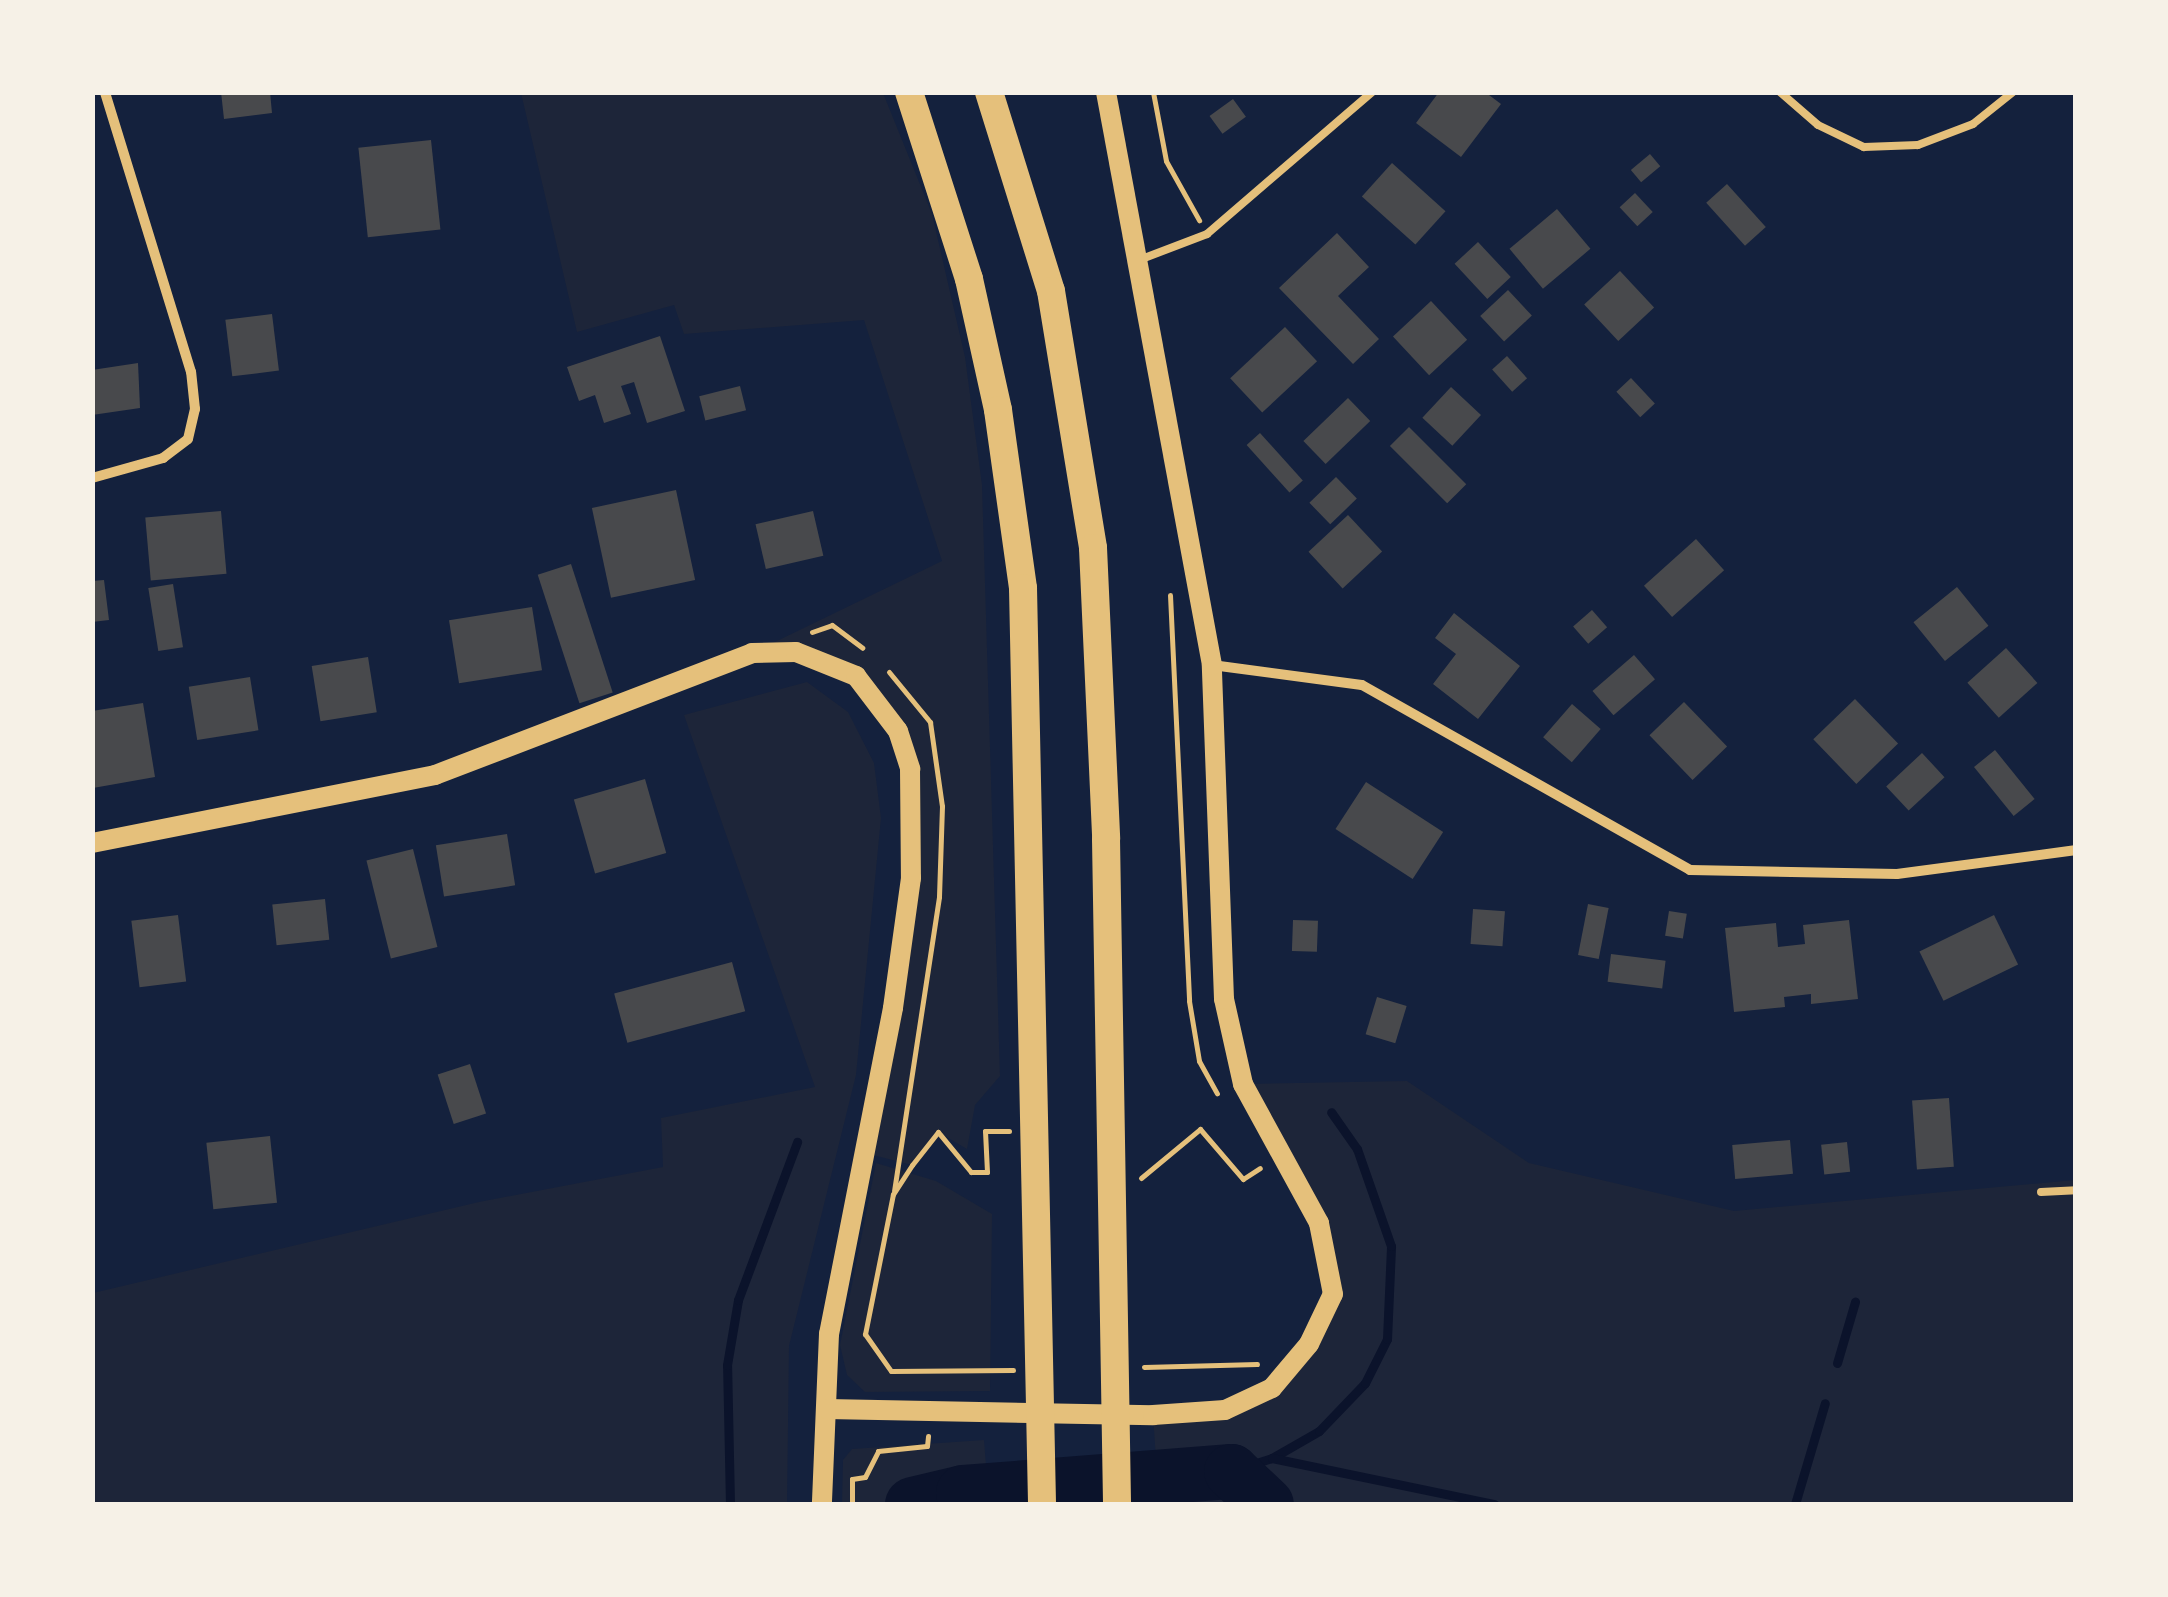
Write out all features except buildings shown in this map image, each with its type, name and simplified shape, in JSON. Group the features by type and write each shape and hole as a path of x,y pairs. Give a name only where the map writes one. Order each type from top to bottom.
{"highway":[{"path":"909,92 969,280 998,410 1023,588 1042,1504"},
{"path":"989,92 1051,291 1094,548 1106,839 1117,1504"}],"main road":[{"path":"827,1409 1117,1415 1225,1410 1272,1388 1310,1344 1333,1294 1320,1223 1243,1084 1224,999 1212,665 1106,92"},
{"path":"92,843 435,774 752,653 796,652 856,676 898,730 910,769 912,878 894,1008 836,1289 822,1504"}],"street":[{"path":"92,478 163,458 188,438 195,409 191,372 105,92"},
{"path":"1212,665 1362,685 1690,870 1898,874 2076,850"}],"lane":[{"path":"1139,260 1207,234 1372,92"},
{"path":"1780,92 1818,125 1864,147 1918,145 1974,124 2013,92"},
{"path":"2041,1192 2076,1190"}],"path":[{"path":"1153,92 1166,161 1207,234"},
{"path":"1134,1182 1200,1129 1243,1180 1260,1168"},
{"path":"912,1165 938,1132 971,1172 987,1172 984,1131"},
{"path":"852,1478 852,1504"}],"shaded area":[{"path":"521,93 883,93 932,214 965,357 982,485 1000,1076 975,1105 967,1149 938,1132 912,1165 865,1153 911,878 910,769 856,676 752,653 942,561 864,320 684,334 674,305 577,332"},
{"path":"807,682 848,712 874,763 881,818 856,1075 789,1346 787,1504 93,1504 93,1293 479,1202 663,1167 661,1118 815,1087 684,715"},
{"path":"1407,1081 1529,1163 1734,1211 2075,1180 2075,1504 1159,1504 1153,1415 1225,1410 1272,1388 1333,1294 1319,1223 1243,1084"},
{"path":"876,1163 936,1181 992,1214 990,1391 865,1392 847,1375 840,1345"},
{"path":"984,1440 989,1504 842,1504 843,1460 852,1449"}],"waterway":[{"path":"1272,1458 1319,1431 1365,1383 1387,1339 1391,1246 1357,1149 1331,1112"},
{"path":"730,1504 727,1365 738,1300 797,1142"},
{"path":"1837,1363 1855,1302"},
{"path":"1795,1504 1825,1403"},
{"path":"1231,1471 1272,1458 1494,1504"},
{"path":"912,1504 963,1492 1231,1471 1266,1504"}]}
